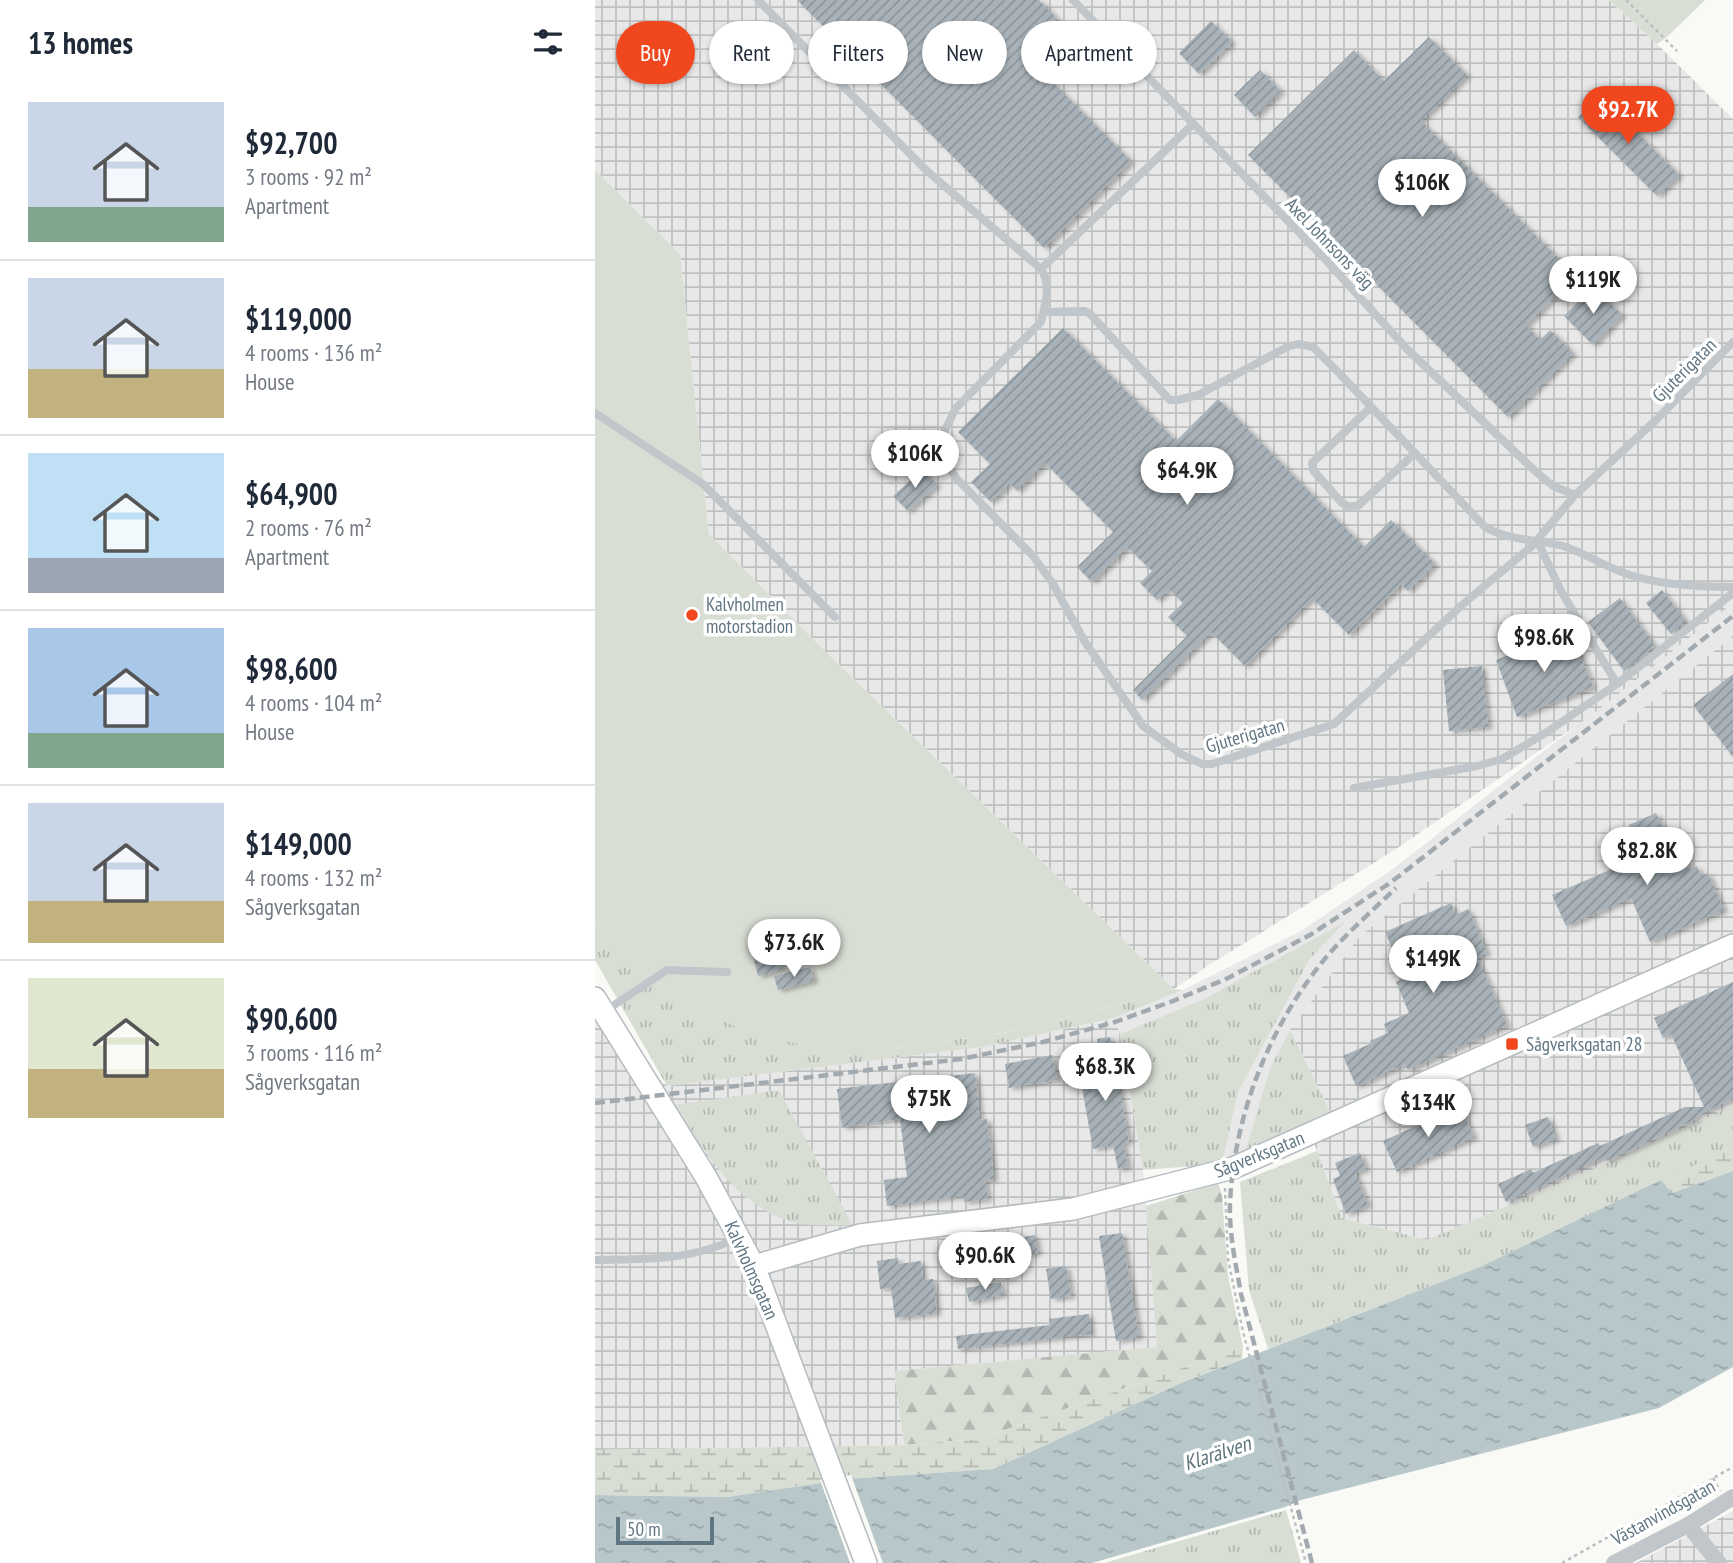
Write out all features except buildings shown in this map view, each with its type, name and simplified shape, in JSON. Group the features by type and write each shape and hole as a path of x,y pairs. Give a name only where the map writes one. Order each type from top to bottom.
{"street":[{"name":"Sågverksgatan","path":"754,1266 776,1257 860,1235 1073,1209 1226,1171 1733,945"},
{"name":"Kalvholmsgatan","path":"600,1004 740,1237 754,1266 866,1563"},
{"name":"Västanvindsgatan","path":"1614,1563 1688,1525 1733,1497"},
{"path":"1688,1525 1719,1563"}],"lane":[{"path":"758,0 927,171 1041,269 1047,278 1048,286 1044,312 1089,313 1170,400 1198,395 1287,347 1306,344 1313,347 1485,527 1506,536 1566,547 1626,574 1659,582 1733,587"},
{"name":"Axel Johnsons väg","path":"1073,0 1325,259 1407,349 1508,448 1553,486 1575,495"},
{"path":"1041,269 1192,125"},
{"name":"Gjuterigatan","path":"1044,312 1041,322 1031,334 956,408 943,434 944,454 956,478 1033,556 1053,584 1085,642 1143,726 1181,754 1202,764 1212,764 1334,724 1462,605 1537,540 1575,495 1656,420 1733,342"},
{"path":"1371,407 1312,463 1314,470 1341,502 1349,507 1359,505 1415,453"},
{"path":"595,413 703,484 835,617"},
{"path":"1537,540 1561,591 1617,684"},
{"path":"1354,788 1502,759 1617,684 1733,593"},
{"path":"600,1004 667,970 727,972"},
{"path":"595,1260 686,1255 714,1250 740,1237"}],"path":[{"path":"1626,0 1677,51"},
{"path":"1226,1171 1228,1259 1243,1332 1306,1563"},
{"path":"1562,1563 1733,1467"}],"shaded area":[{"path":"595,0 1609,0 1733,119 1733,603 1593,714 1396,849 1174,989 827,653 709,534 680,254 595,170"},
{"path":"1733,603 1733,636 1359,937 1290,1030 1270,1068 1245,1152 1222,1164 1238,1092 1309,960 1343,924 1204,999 1120,1034 1114,1018 1183,990 1301,931 1393,869"},
{"path":"1733,636 1733,1106 1427,1240 1342,1218 1307,1124 1330,1111 1290,1030 1359,937"},
{"path":"595,1016 667,1086 983,1047 1114,1018 1120,1034 1143,1170 1158,1347 894,1371 904,1445 595,1450"},
{"path":"1733,1511 1733,1563 1636,1563 1662,1549"}],"green space":[{"path":"1609,0 1624,0 1667,37 1657,44"},
{"path":"1624,0 1705,0 1667,37"},
{"name":"Kalvholmen motorstadion","path":"595,170 680,254 709,534 827,653 1174,989 1023,1030 891,1049 828,1049 762,1037 697,1011 653,979 595,920"},
{"path":"595,920 653,979 697,1011 828,1049 891,1049 1023,1030 1174,989 1183,990 1114,1018 983,1047 667,1086 595,960"},
{"path":"1345,922 1309,960 1238,1092 1222,1164 1143,1170 1120,1034 1204,999"},
{"path":"1290,1030 1330,1111 1245,1152 1270,1068"},
{"path":"779,1090 853,1226 796,1223 751,1201 709,1157 675,1105"},
{"path":"1733,1106 1733,1148 1482,1266 1268,1349 1249,1290 1240,1182 1317,1151 1342,1218 1427,1240"},
{"path":"1733,1148 1733,1171 1672,1193 1661,1180"},
{"path":"1218,1183 1222,1195 1228,1275 1243,1347 979,1439 904,1445 894,1371 1157,1347 1146,1206"},
{"path":"1243,1347 1242,1359 1181,1383 993,1469 847,1479 727,1497 595,1495 595,1450 904,1445 979,1439"},
{"path":"1286,1510 1301,1563 1104,1563"}],"water":[{"name":"Klarälven","path":"1733,1171 1733,1367 1659,1408 1301,1500 1092,1563 595,1563 595,1495 727,1497 847,1479 993,1469 1181,1383 1482,1266 1661,1180 1672,1193"}],"pier":[{"path":"851,1475 883,1563 850,1563 820,1480"}],"railway":[{"path":"595,1103 961,1059 1043,1042 1115,1022 1226,979 1310,935 1390,883 1733,616"},
{"path":"1312,1563 1241,1294 1231,1227 1233,1170 1247,1104 1273,1040 1289,1010 1328,955 1396,888"}],"place":[{"name":"Kalvholmen motorstadion","path":"692,615"},
{"name":"Sågverksgatan 28","path":"1512,1044"}]}
